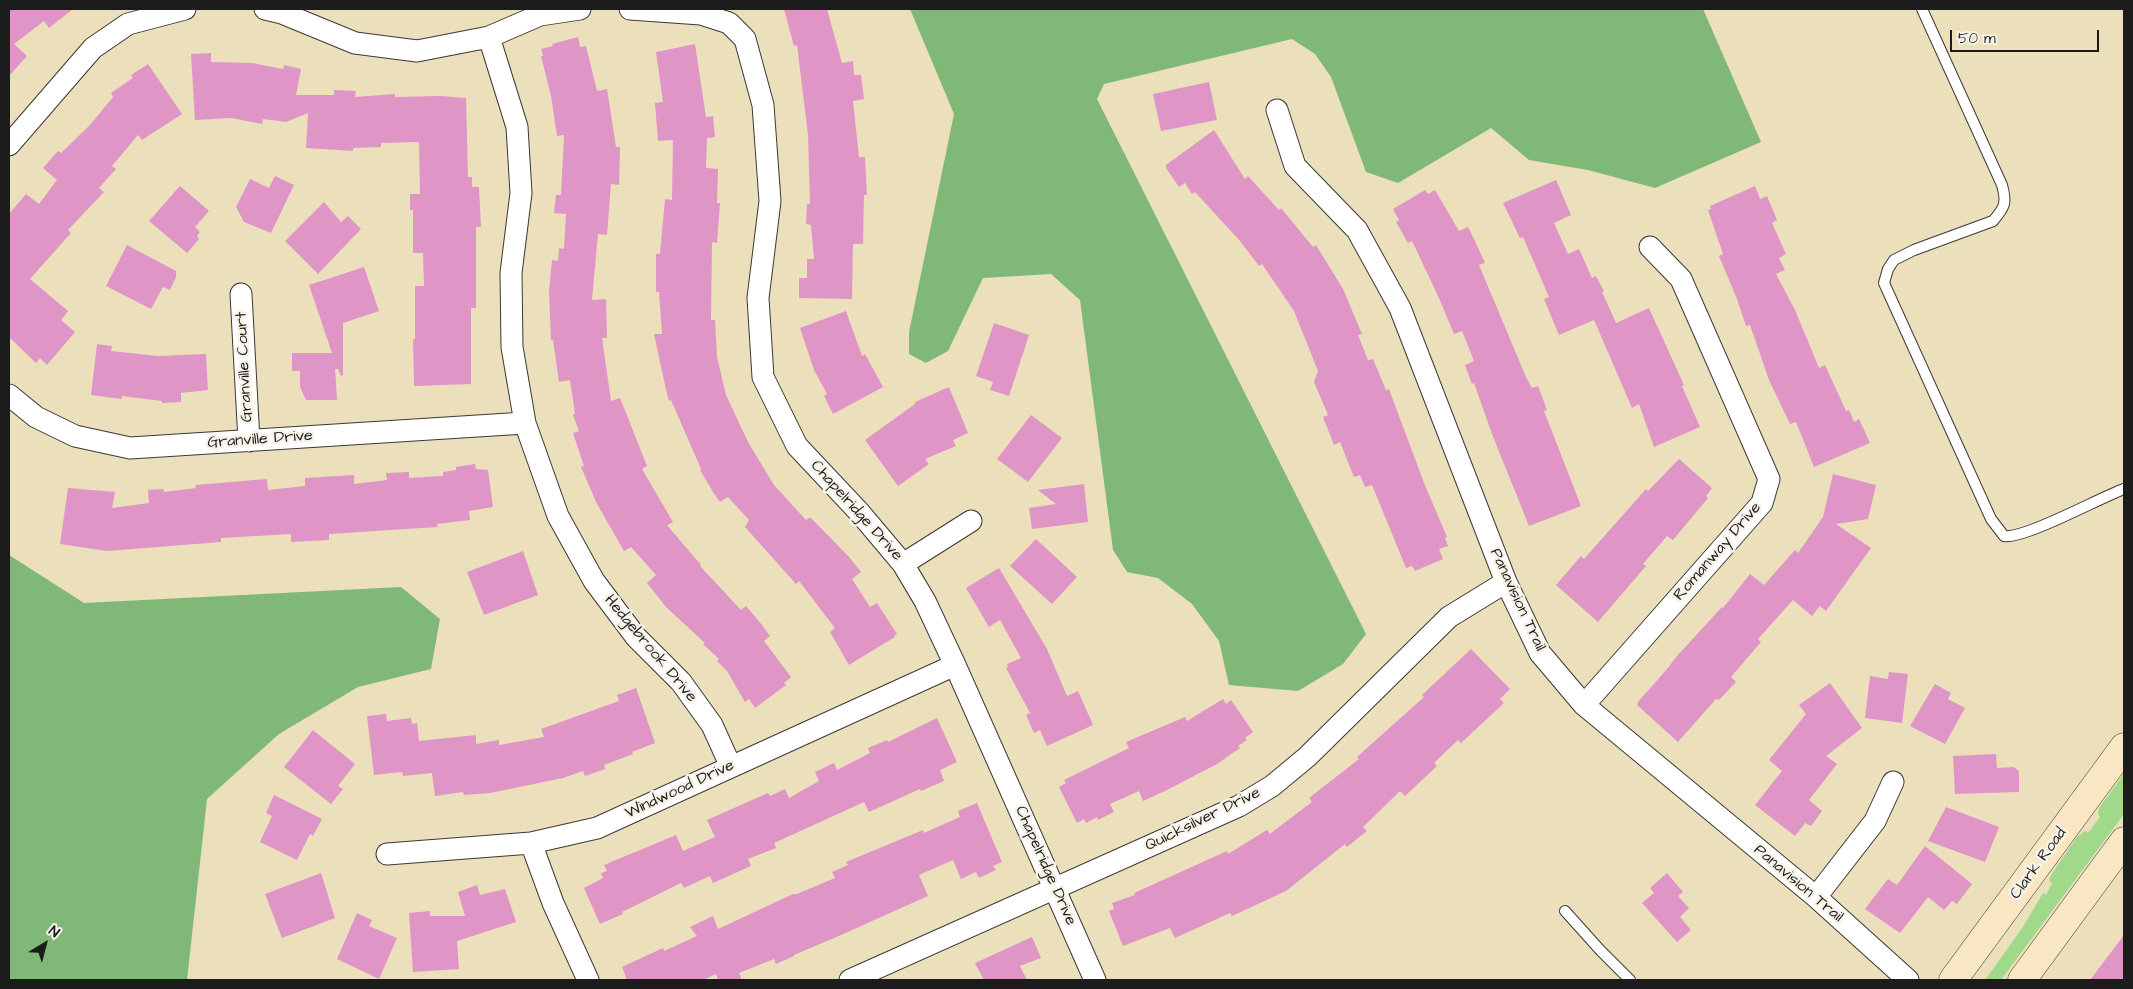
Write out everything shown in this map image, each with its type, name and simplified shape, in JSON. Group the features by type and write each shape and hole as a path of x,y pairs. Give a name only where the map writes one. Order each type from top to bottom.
{"main road":[{"name":"Clark Road","path":"1953,980 2124,747"},
{"path":"2022,980 2124,841"}],"street":[{"path":"9,144 94,48 128,24 185,9"},
{"path":"265,9 282,13 356,43 417,51 489,37 540,15 580,9"},
{"name":"Chapelridge Drive","path":"630,9 702,14 729,23 745,38 763,105 770,201 758,298 763,377 797,446 903,564 925,601 1095,980"},
{"name":"Hedgebrook Drive","path":"489,37 517,127 522,193 511,273 512,347 525,422 558,516 594,581 636,638 686,689 712,725 731,767"},
{"name":"Panavision Trail","path":"1277,110 1294,166 1357,230 1400,308 1506,582 1540,653 1584,705 1816,897 1908,980"},
{"name":"Romanway Drive","path":"1584,705 1762,503 1770,479 1681,278 1650,247"},
{"name":"Granville Court","path":"242,294 249,441"},
{"name":"Granville Drive","path":"9,395 36,417 75,436 130,448 525,422"},
{"path":"903,564 971,521"},
{"name":"Quicksilver Drive","path":"850,980 1239,806 1272,786 1307,757 1450,617 1506,582"},
{"name":"Windwood Drive","path":"387,854 531,843 597,828 955,665"},
{"path":"1816,897 1875,821 1893,782"},
{"path":"531,843 553,903 588,980"}],"lane":[{"path":"1922,9 2002,185 2006,200 2002,211 1993,221 1914,250 1894,260 1888,269 1884,283 1991,520 2004,536 2012,537 2028,531 2124,489"},
{"path":"1565,911 1630,980"}],"green space":[{"path":"910,9 1703,9 1761,142 1655,188 1588,170 1529,160 1491,128 1398,183 1366,172 1331,77 1315,54 1292,39 1104,84 1097,99 1366,634 1343,664 1298,691 1229,685 1219,641 1192,604 1158,578 1127,572 1113,550 1080,300 1051,274 983,278 948,351 926,363 909,354 909,332 954,114"},
{"path":"9,555 84,603 401,587 440,619 431,669 358,687 279,734 207,799 187,980 9,980"},
{"path":"2124,774 2124,814 2001,980 1985,980 2023,927 2043,893 2046,895 2052,883 2049,881 2051,875 2077,837 2085,831 2088,833 2100,817 2098,814 2099,808"}],"building":[{"path":"9,9 73,9 49,28 44,21 14,44 27,56 9,76"},
{"path":"784,9 827,9 842,63 853,61 854,75 861,75 864,99 853,101 859,157 865,157 867,195 864,195 863,244 853,244 852,299 799,298 799,278 807,278 807,259 814,259 811,225 806,224 807,204 810,204 808,135 797,45 794,46"},
{"path":"578,37 580,47 586,46 597,91 607,89 616,147 620,147 619,185 611,184 607,235 598,234 592,300 606,299 607,338 602,338 611,401 620,398 647,466 642,469 673,522 667,525 700,566 741,610 746,606 762,625 770,636 764,641 791,677 784,683 786,685 755,708 749,699 745,702 727,671 717,661 719,659 703,644 705,643 666,607 647,583 656,575 631,547 624,551 597,504 581,467 584,466 573,433 579,431 573,415 575,414 570,380 559,382 553,340 551,340 549,291 552,260 558,261 559,248 564,249 566,214 554,213 556,195 561,195 564,135 557,136 551,96 541,56 543,56 541,49"},
{"path":"695,44 706,117 713,116 715,137 707,138 706,168 718,169 717,203 720,203 717,243 712,242 711,320 715,320 717,357 726,395 748,442 774,485 806,520 811,518 850,558 861,572 852,579 870,607 877,603 897,634 849,665 830,632 835,628 799,581 796,584 745,527 749,520 728,497 720,502 713,492 700,470 671,400 669,401 666,390 654,334 662,334 659,292 656,292 656,254 660,254 665,199 672,200 673,140 658,141 655,103 663,102 656,52"},
{"path":"211,53 211,62 252,63 283,69 284,65 301,69 296,95 334,95 334,90 356,91 355,97 395,94 395,97 440,96 466,98 468,177 472,177 472,187 479,187 481,227 476,227 476,308 471,308 471,384 414,386 415,286 424,286 423,253 413,253 413,210 410,210 410,194 420,194 419,142 381,143 381,147 353,148 353,151 306,148 308,113 286,122 263,119 262,124 231,118 195,120 191,54"},
{"path":"148,64 182,114 142,140 138,135 112,166 116,169 99,188 104,192 68,230 71,233 30,279 68,311 61,320 75,332 47,365 40,358 36,363 9,337 9,214 26,194 39,204 57,180 43,168 58,151 61,153 90,125 113,97 111,93 133,78 131,75"},
{"path":"1209,82 1217,120 1161,131 1153,94"},
{"path":"1214,130 1245,179 1248,176 1279,210 1281,208 1313,247 1316,245 1343,289 1362,334 1358,335 1368,360 1373,359 1386,390 1389,389 1424,483 1447,537 1445,538 1448,546 1439,549 1443,559 1415,571 1412,566 1406,568 1372,485 1365,487 1360,475 1354,477 1340,442 1334,445 1323,417 1328,415 1314,382 1318,371 1294,311 1262,264 1259,266 1240,241 1195,192 1192,194 1185,183 1179,187 1166,168 1166,165"},
{"path":"275,176 294,185 271,233 244,222 236,207 250,179 269,188"},
{"path":"1556,180 1571,215 1554,223 1568,254 1579,249 1592,278 1596,276 1604,291 1602,292 1616,323 1649,308 1684,385 1682,386 1700,427 1654,447 1639,404 1632,408 1594,320 1559,335 1544,299 1549,297 1523,237 1520,238 1503,203"},
{"path":"180,186 209,211 195,227 200,232 197,236 199,239 187,253 149,221"},
{"path":"1755,186 1760,199 1767,196 1777,220 1772,223 1786,254 1779,258 1785,270 1776,274 1795,310 1819,368 1825,365 1846,411 1849,410 1854,422 1859,419 1870,443 1814,467 1796,422 1790,424 1769,380 1750,325 1746,326 1719,256 1723,254 1708,210 1711,209 1710,206"},
{"path":"1425,190 1428,194 1435,190 1459,231 1468,227 1475,241 1485,263 1479,265 1526,377 1532,388 1538,386 1547,410 1544,411 1581,506 1529,526 1492,434 1474,383 1472,384 1465,365 1474,361 1462,331 1454,334 1412,241 1408,243 1396,222 1399,220 1393,209"},
{"path":"324,202 341,222 348,216 361,229 318,274 285,241"},
{"path":"127,245 176,271 176,277 170,290 163,287 151,309 106,286"},
{"path":"364,267 379,311 343,323 343,375 341,376 338,369 335,369 337,400 306,400 300,387 300,371 292,371 292,353 332,353 309,285"},
{"path":"846,311 862,356 865,354 883,387 833,414 824,396 827,394 814,370 800,328"},
{"path":"994,323 1029,335 1009,396 990,390 993,382 976,376"},
{"path":"97,344 112,346 111,351 158,356 206,354 208,390 181,393 181,402 162,403 162,401 122,396 122,399 91,395"},
{"path":"949,387 968,433 953,440 956,446 925,459 929,464 898,486 865,440 915,404 915,402"},
{"path":"1031,415 1062,438 1028,482 997,459"},
{"path":"1679,459 1712,488 1706,496 1708,498 1673,540 1667,536 1643,564 1646,566 1598,622 1556,585 1581,556 1584,559 1646,489 1648,491"},
{"path":"475,464 476,469 488,470 493,507 469,511 470,520 437,524 438,527 329,534 329,540 291,542 291,534 221,538 221,542 107,551 60,544 68,488 115,492 112,508 149,503 148,490 163,489 164,492 196,488 195,485 267,479 268,490 305,486 305,478 354,475 354,484 387,480 386,473 409,472 409,478 443,476 443,472 456,470 456,467"},
{"path":"1833,474 1876,485 1868,519 1836,524 1871,548 1826,611 1820,606 1812,616 1793,600 1758,639 1761,642 1731,677 1736,682 1719,700 1716,699 1678,742 1637,705 1638,702 1677,656 1723,608 1750,574 1764,585 1795,550 1798,553 1823,517"},
{"path":"1084,484 1088,522 1032,529 1029,508 1056,504 1038,490"},
{"path":"1036,539 1077,577 1052,604 1010,566"},
{"path":"523,551 538,595 484,615 467,572"},
{"path":"999,568 1047,649 1067,696 1078,691 1093,725 1047,746 1040,730 1034,733 1026,715 1030,713 1006,668 1008,667 1007,664 1021,658 1000,620 989,627 966,588"},
{"path":"1471,649 1510,689 1500,699 1504,703 1461,743 1458,740 1434,763 1437,766 1405,796 1400,791 1363,827 1367,831 1347,847 1345,844 1286,891 1232,916 1230,913 1175,938 1170,928 1123,946 1109,911 1114,909 1112,903 1135,895 1134,893 1227,851 1228,854 1267,830 1270,834 1312,802 1309,798 1359,759 1357,757 1424,697 1422,695"},
{"path":"1889,672 1908,674 1902,723 1865,718 1870,676 1888,679"},
{"path":"1830,683 1862,728 1826,756 1837,764 1809,800 1822,811 1811,826 1805,823 1795,836 1755,805 1782,771 1769,760 1806,714 1799,705"},
{"path":"1935,684 1951,693 1948,699 1965,708 1945,744 1910,726"},
{"path":"636,688 655,743 604,765 605,769 585,776 583,771 563,778 490,793 464,795 463,792 435,796 432,773 403,776 402,772 374,775 367,716 386,714 387,721 411,718 412,724 417,723 419,741 476,735 476,744 499,740 499,745 544,737 541,729 619,701 617,695"},
{"path":"1223,699 1226,704 1231,700 1253,732 1245,738 1247,740 1238,746 1240,748 1217,764 1165,791 1143,801 1139,791 1110,804 1114,812 1098,820 1097,817 1086,823 1084,819 1077,823 1059,787 1066,783 1064,780 1129,748 1126,742 1185,717 1187,721"},
{"path":"937,718 957,762 940,770 944,781 921,791 920,789 869,812 864,802 774,843 776,848 748,859 751,866 713,883 710,876 684,888 681,883 600,924 584,888 603,878 601,873 607,871 604,865 676,835 683,851 715,837 707,820 768,793 770,796 785,789 789,798 819,781 815,772 834,763 837,770 870,753 868,748 887,740 888,742"},
{"path":"313,730 355,764 338,786 343,789 331,804 284,767"},
{"path":"1996,754 1997,768 2014,767 2019,771 2019,792 1955,794 1953,756"},
{"path":"274,795 322,819 313,836 310,834 297,860 260,842 272,816 266,813"},
{"path":"977,803 1002,862 993,866 996,870 979,878 976,872 961,879 953,860 919,875 928,896 776,964 774,959 739,973 742,980 718,980 716,974 703,980 627,980 622,967 663,948 664,951 697,936 690,927 713,916 718,929 793,894 835,878 832,872 848,865 846,862 923,830 924,833 960,817 958,811"},
{"path":"1946,807 1999,827 1985,862 1928,841"},
{"path":"1925,846 1972,884 1957,904 1952,901 1944,910 1928,897 1900,933 1865,909 1888,879 1897,885"},
{"path":"321,873 335,918 282,938 265,894"},
{"path":"1667,873 1683,892 1678,896 1689,908 1680,917 1691,930 1677,942 1642,903 1654,893 1650,888"},
{"path":"477,885 480,895 505,889 516,922 457,941 459,969 413,972 409,913 430,911 430,916 465,916 458,892"},
{"path":"357,913 372,920 369,926 397,938 379,979 337,959"},
{"path":"2124,935 2124,980 2090,980"},
{"path":"1032,937 1041,958 1020,966 1027,980 984,980 975,963"}]}
